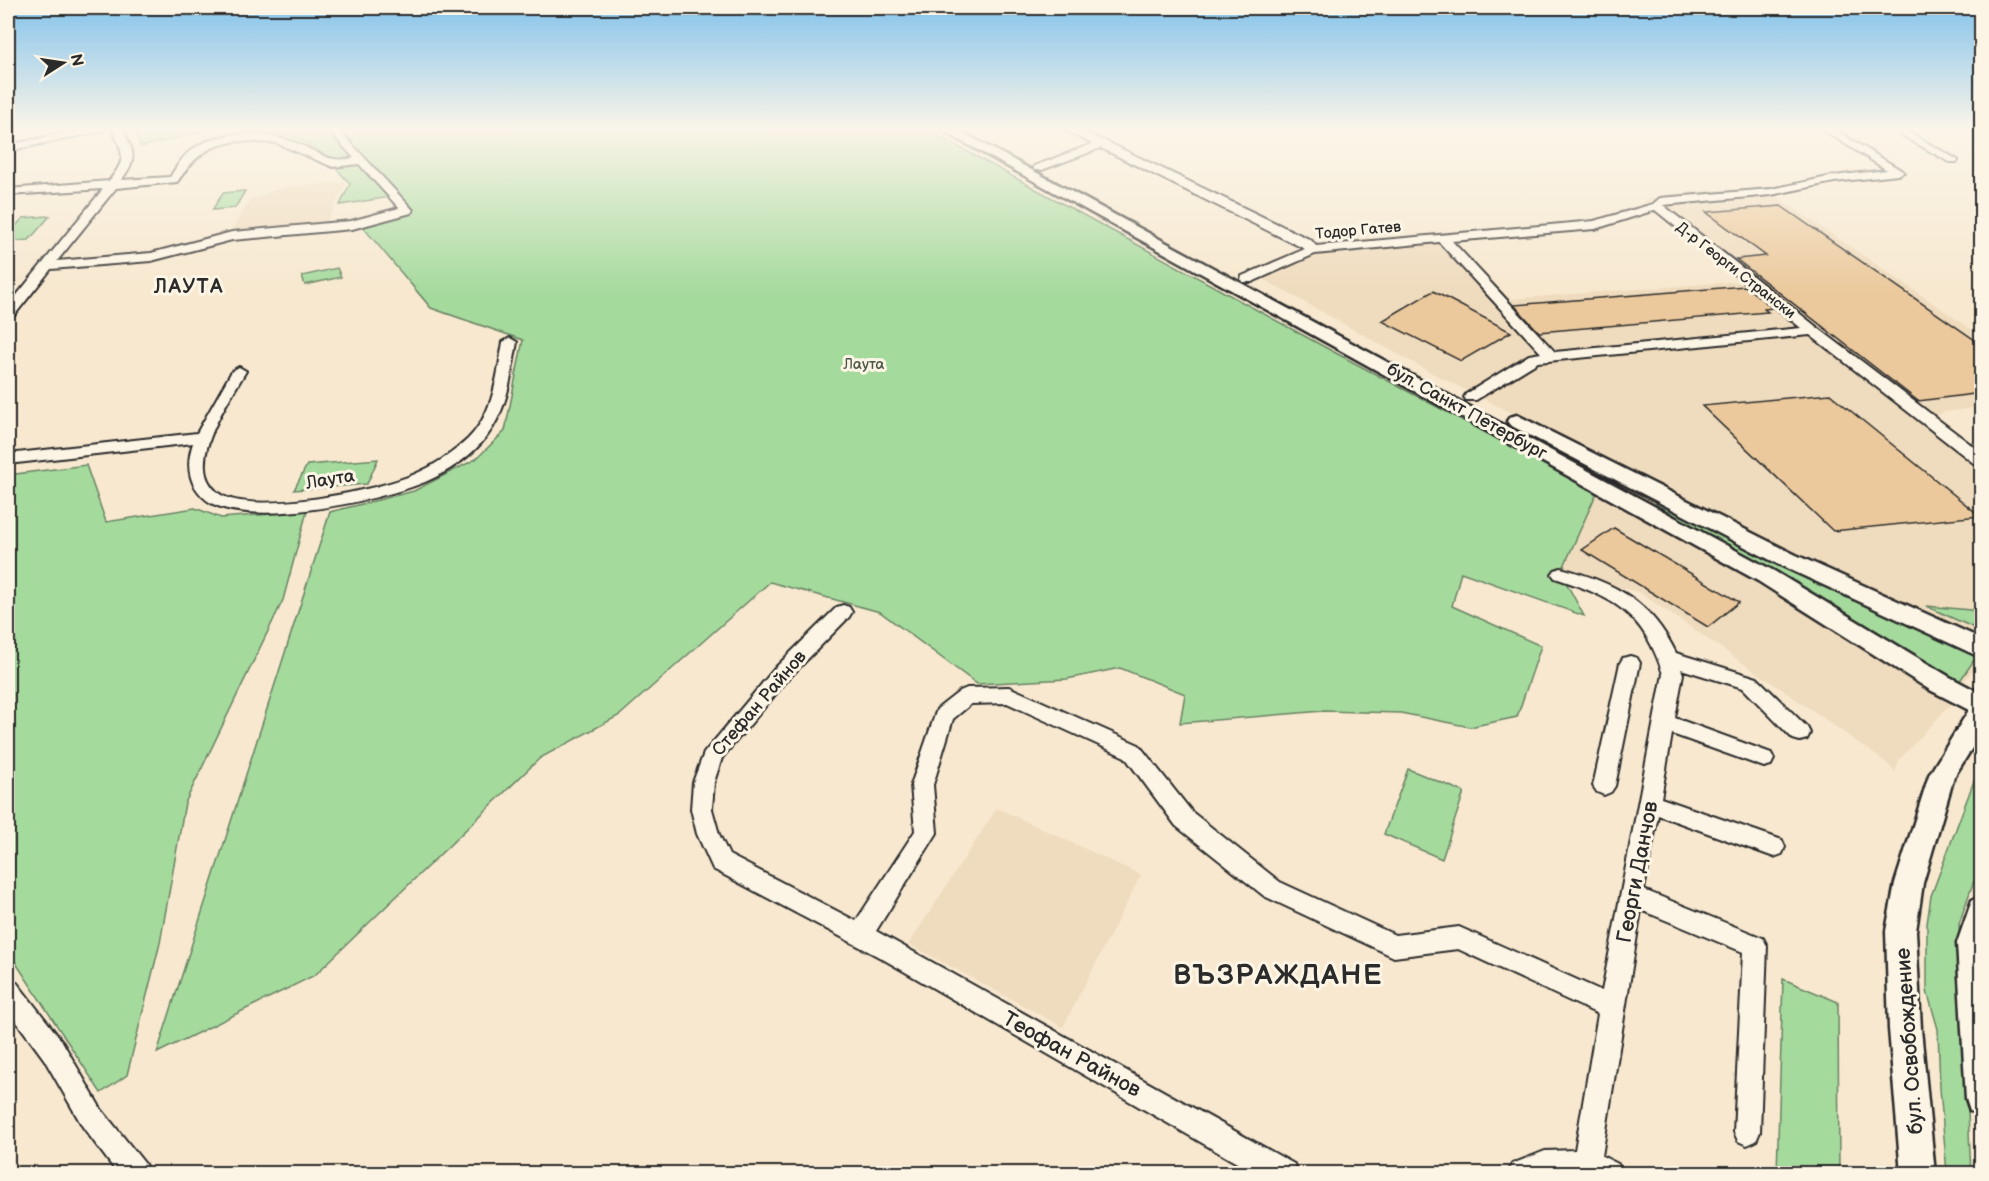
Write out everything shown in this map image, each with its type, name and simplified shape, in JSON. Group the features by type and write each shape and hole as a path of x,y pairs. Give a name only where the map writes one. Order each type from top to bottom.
{"main road":[{"name":"бул. Санкт Петербург","path":"1046,183 1652,513 1814,604 1982,708"},
{"name":"бул. Санкт Петербург","path":"1066,183 1471,397 1788,560 1982,649"},
{"name":"бул. Освобождение","path":"1918,1173 1905,1029 1901,931 1909,883 1942,775 1982,708"},
{"path":"1982,909 1972,943 1982,1099"}],"street":[{"path":"8,192 125,183"},
{"path":"46,266 151,257 232,236 352,225 407,210 383,183"},
{"path":"1184,183 1307,243 1313,250"},
{"name":"Д-р Георги Странски","path":"1819,183 1771,192 1663,202 1657,206 1813,331 1982,461"},
{"path":"8,314 111,184"},
{"name":"Тодор Гатев","path":"1247,279 1313,250 1594,225 1657,206"},
{"path":"1443,239 1551,356"},
{"path":"1471,397 1534,358 1813,331"},
{"name":"Лаута","path":"239,371 204,437 198,455 197,471 203,487 216,499 231,503 272,506 297,504 393,488 448,464 487,426 495,410 510,342"},
{"path":"8,459 204,437"},
{"name":"Георги Данчов","path":"1522,1173 1545,1165 1598,1168 1611,1008 1673,674 1669,658 1650,624 1627,602 1600,585 1561,573"},
{"name":"Стефан Райнов","path":"843,612 783,672 714,753 707,766 699,808 710,841 722,862 860,935"},
{"path":"1669,658 1750,683 1800,733"},
{"path":"1604,786 1630,663"},
{"path":"860,935 926,833 922,785 944,715 967,696 1009,695 1132,751 1184,819 1272,889 1394,946 1459,938 1611,1008"},
{"path":"1665,723 1764,759"},
{"path":"1650,803 1774,847"},
{"path":"1633,896 1755,946 1747,1132"},
{"name":"Теофан Райнов","path":"860,935 1284,1173"},
{"path":"8,992 53,1050 92,1118 135,1173"}],"shaded area":[{"path":"346,183 326,223 231,231 251,199 284,187"},
{"path":"1763,187 1981,336 1981,407 1943,412 1936,416 1932,423 1981,461 1981,660 1957,691 1961,697 1947,708 1899,760 1895,772 1887,763 1815,712 1639,592 1561,574 1597,492 1606,460 1430,372 1256,275 1313,250 1443,239 1452,243 1511,299 1756,280 1681,221 1644,201 1666,194"},
{"path":"997,808 1141,875 1063,1027 909,944"}],"green space":[{"path":"377,183 390,197 340,205 350,184"},
{"name":"Лаута","path":"388,183 1025,183 1332,351 1597,492 1561,573 1584,616 1461,572 1452,606 1541,646 1517,717 1470,727 1401,713 1323,711 1180,723 1185,694 1120,668 1067,679 977,684 880,612 770,582 620,715 540,758 315,975 157,1053 330,512 414,491 476,459 505,431 523,340 431,308 362,226 413,210"},
{"path":"245,191 235,208 212,210 223,193"},
{"path":"50,216 29,240 8,242 8,235 23,218"},
{"path":"337,268 341,277 305,285 302,276"},
{"path":"378,459 367,484 294,490 307,465"},
{"path":"86,465 106,522 195,508 221,518 307,511 283,600 185,803 160,943 127,1075 101,1093 8,951 8,475"},
{"path":"1657,502 1830,587 1979,653 1957,685 1786,578 1655,504"},
{"path":"1926,606 1981,611 1981,631"},
{"path":"1981,762 1981,873 1973,883 1959,924 1971,1173 1947,1174 1938,1029 1927,991 1927,924 1931,896"},
{"path":"1408,769 1464,792 1442,859 1384,834"},
{"path":"1783,979 1838,1002 1839,1173 1777,1173"}],"building":[{"path":"1781,206 1982,345 1982,393 1918,401 1736,259 1766,256 1706,212"},
{"path":"1745,286 1773,308 1764,309 1768,312 1539,332 1514,305"},
{"path":"1433,291 1511,332 1461,361 1382,321"},
{"path":"1830,394 1980,516 1833,531 1702,406"},
{"path":"1614,528 1739,602 1708,627 1582,550"}],"district":[{"name":"ЛАУТА","path":"189,286"},
{"name":"ВЪЗРАЖДАНЕ","path":"1278,974"}]}
